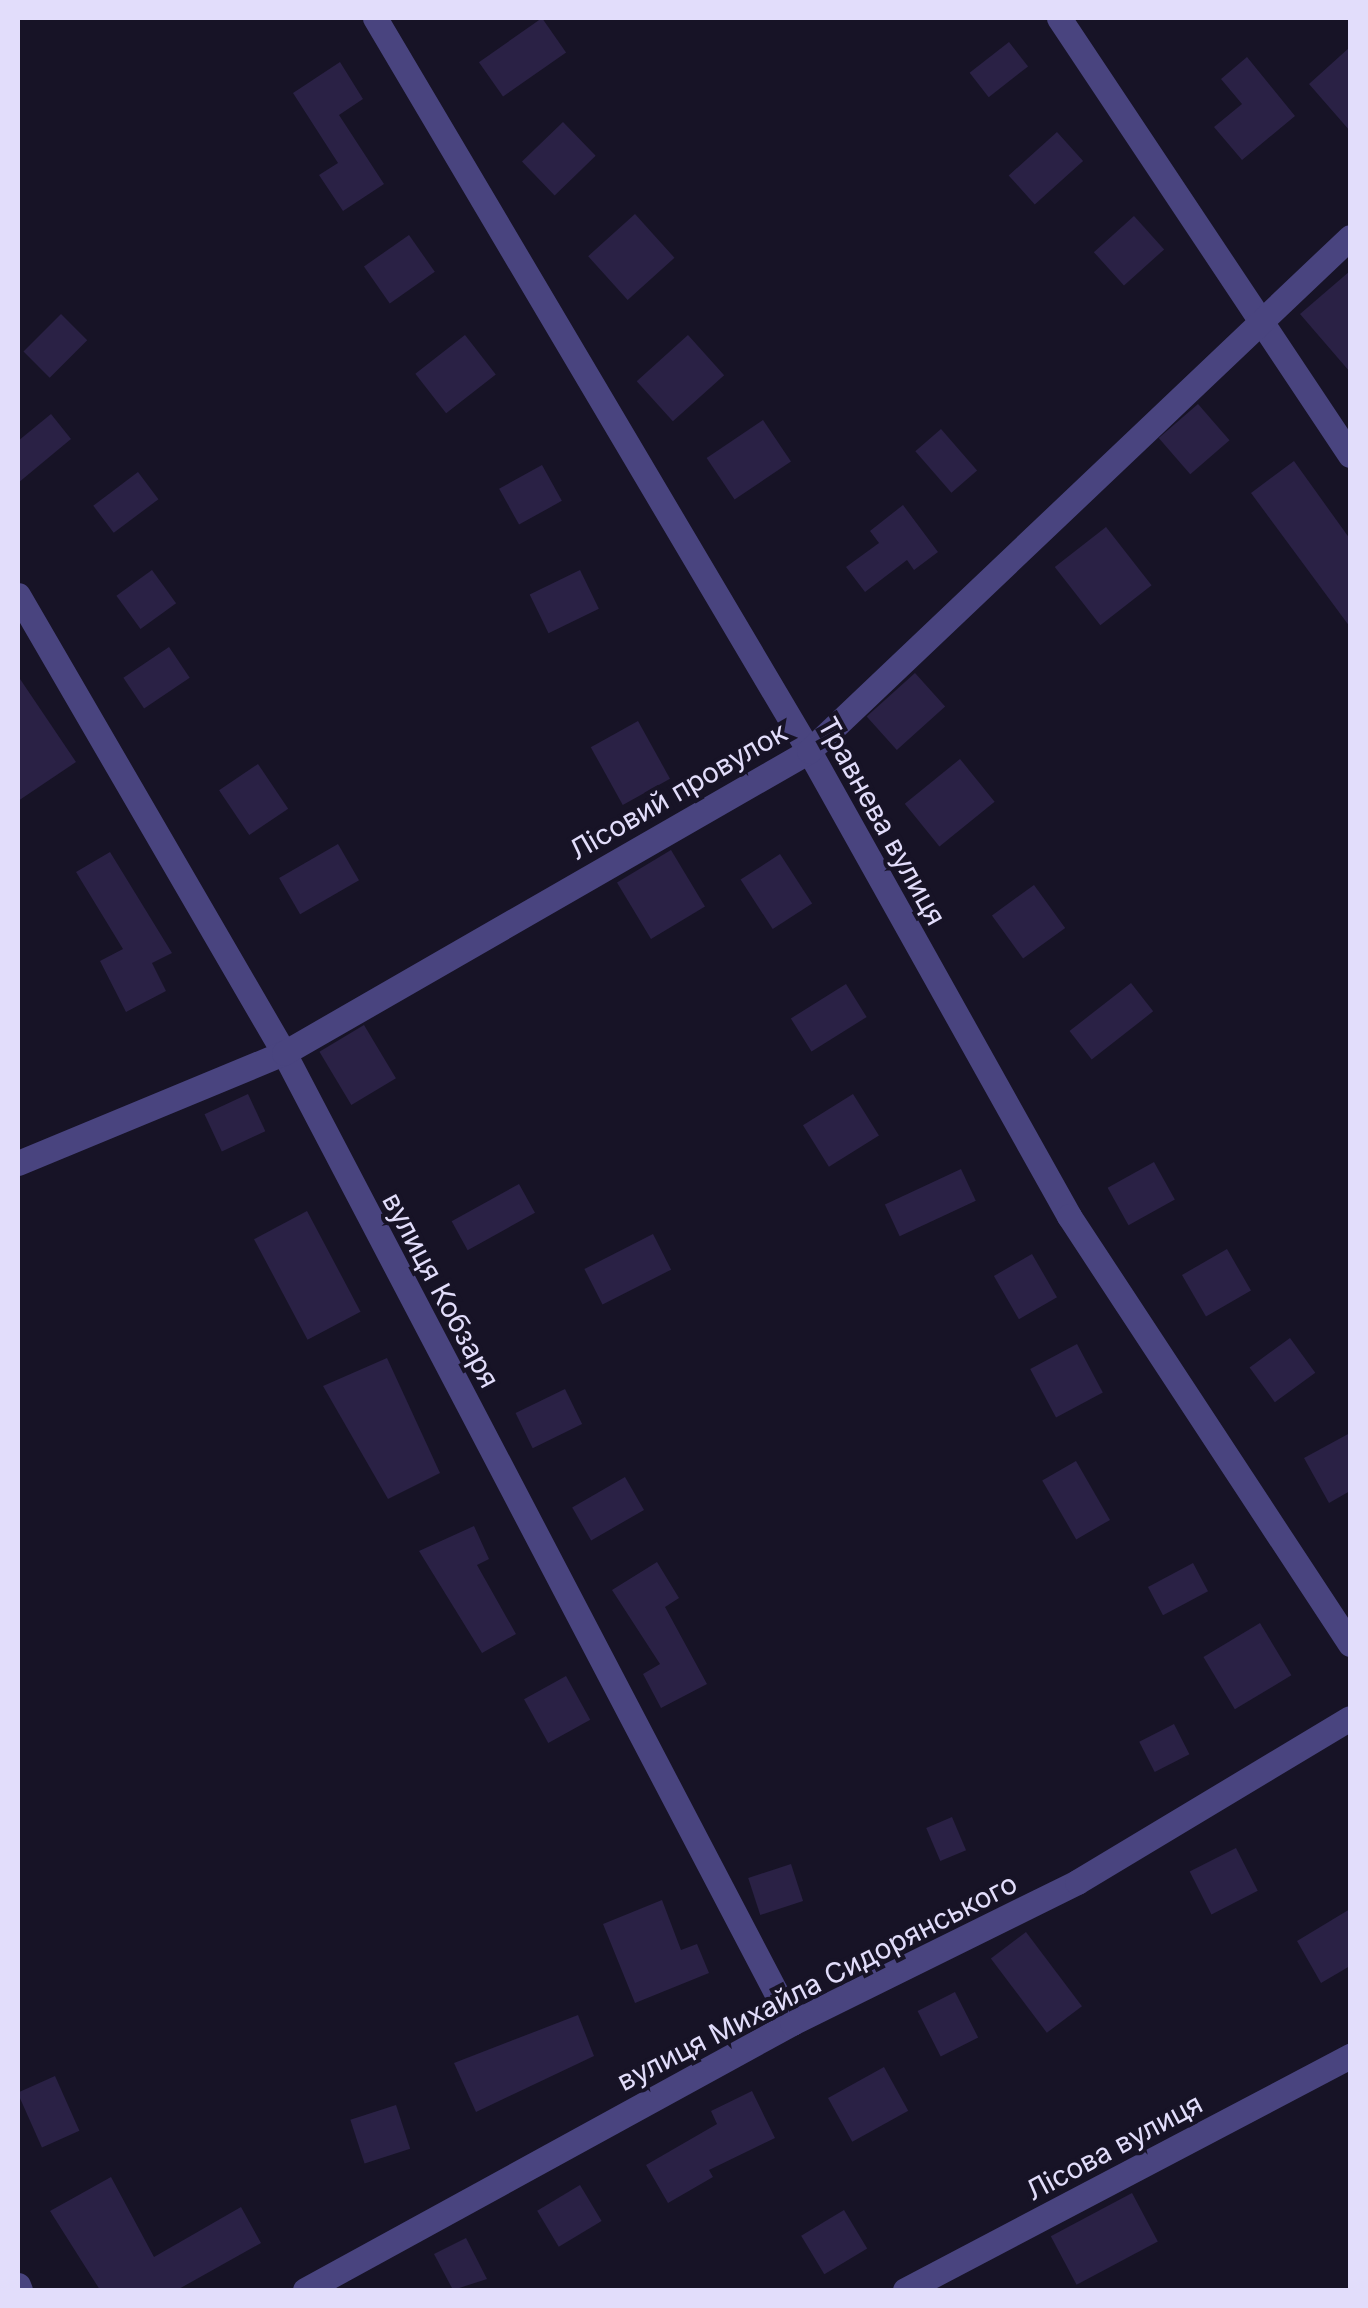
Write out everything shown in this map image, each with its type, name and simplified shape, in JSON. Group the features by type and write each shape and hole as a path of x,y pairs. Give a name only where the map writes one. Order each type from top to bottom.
{"street":[{"name":"Травнева вулиця","path":"374,18 809,751 1069,1216 1350,1644"},
{"path":"1058,18 1258,326 1350,454"},
{"name":"Лісовий провулок","path":"18,1163 284,1053 809,751 1350,237"},
{"name":"вулиця Кобзаря","path":"18,595 284,1053 792,2023"},
{"name":"вулиця Михайла Сидорянського","path":"304,2290 792,2023 1077,1882 1350,1718"},
{"name":"Лісова вулиця","path":"905,2290 1350,2056"}],"building":[{"path":"542,18 566,52 503,97 479,62"},
{"path":"1009,42 1028,66 989,97 970,73"},
{"path":"1350,47 1350,131 1309,84"},
{"path":"1247,57 1295,116 1242,160 1214,127 1242,104 1221,79"},
{"path":"340,62 363,99 339,115 384,184 343,211 319,175 338,163 293,93"},
{"path":"563,122 596,156 555,195 522,162"},
{"path":"1057,132 1083,161 1035,204 1009,175"},
{"path":"635,214 674,258 628,300 588,256"},
{"path":"1134,216 1164,249 1124,286 1094,252"},
{"path":"409,235 435,272 390,303 364,267"},
{"path":"1350,271 1350,372 1300,314"},
{"path":"61,314 87,340 50,378 24,351"},
{"path":"465,335 496,374 446,413 415,374"},
{"path":"688,335 724,375 673,421 637,381"},
{"path":"1198,404 1229,440 1190,474 1159,438"},
{"path":"51,414 71,439 18,483 18,441"},
{"path":"763,420 791,461 735,499 707,458"},
{"path":"941,429 977,471 951,493 915,451"},
{"path":"1294,461 1350,539 1350,627 1251,493"},
{"path":"542,465 562,501 519,525 499,489"},
{"path":"138,472 158,499 114,533 93,506"},
{"path":"903,505 938,552 914,570 907,560 865,592 846,567 879,543 870,531"},
{"path":"1106,527 1152,585 1100,625 1055,567"},
{"path":"152,570 176,603 141,629 116,596"},
{"path":"580,570 599,609 549,633 530,595"},
{"path":"169,647 190,678 144,708 123,678"},
{"path":"915,673 945,706 897,750 867,716"},
{"path":"18,676 76,762 18,801"},
{"path":"638,721 670,779 623,805 591,747"},
{"path":"960,759 995,802 939,846 905,804"},
{"path":"258,764 288,809 249,835 219,790"},
{"path":"338,844 359,880 300,914 279,878"},
{"path":"671,850 705,907 651,939 617,882"},
{"path":"110,852 172,953 152,963 166,991 126,1012 100,961 123,949 76,872"},
{"path":"780,854 812,903 773,929 741,880"},
{"path":"1034,885 1065,928 1023,958 992,916"},
{"path":"1131,983 1153,1011 1092,1059 1070,1031"},
{"path":"846,984 867,1017 812,1052 791,1018"},
{"path":"364,1025 396,1078 351,1105 319,1052"},
{"path":"248,1094 265,1131 222,1151 204,1114"},
{"path":"853,1094 879,1136 829,1167 803,1125"},
{"path":"1154,1162 1175,1200 1128,1225 1108,1188"},
{"path":"961,1169 976,1201 900,1236 885,1204"},
{"path":"519,1184 535,1213 468,1250 452,1221"},
{"path":"307,1211 361,1312 308,1340 254,1239"},
{"path":"653,1234 671,1270 603,1305 584,1269"},
{"path":"1227,1249 1251,1291 1206,1317 1182,1275"},
{"path":"1032,1254 1057,1297 1019,1319 994,1276"},
{"path":"1290,1338 1315,1373 1275,1402 1250,1367"},
{"path":"1077,1344 1103,1393 1056,1417 1030,1369"},
{"path":"387,1358 440,1473 388,1499 323,1386"},
{"path":"565,1389 582,1424 533,1448 516,1413"},
{"path":"1350,1433 1350,1491 1329,1503 1304,1458"},
{"path":"1076,1461 1110,1520 1076,1539 1042,1480"},
{"path":"625,1477 644,1510 591,1540 572,1508"},
{"path":"474,1526 489,1559 477,1565 516,1634 482,1653 419,1551"},
{"path":"657,1562 679,1598 665,1607 707,1684 661,1708 643,1674 660,1664 612,1590"},
{"path":"1193,1563 1208,1591 1163,1615 1148,1587"},
{"path":"1260,1623 1291,1675 1235,1709 1203,1657"},
{"path":"566,1676 590,1720 548,1743 524,1699"},
{"path":"1174,1724 1189,1754 1155,1772 1139,1742"},
{"path":"952,1817 966,1850 940,1861 926,1828"},
{"path":"1236,1848 1258,1891 1211,1914 1190,1872"},
{"path":"791,1864 803,1901 760,1915 748,1878"},
{"path":"662,1900 681,1950 697,1944 709,1973 635,2003 603,1924"},
{"path":"1350,1909 1350,1966 1321,1983 1297,1941"},
{"path":"1026,1932 1082,2006 1047,2033 991,1958"},
{"path":"955,1992 978,2037 941,2057 918,2011"},
{"path":"578,2015 594,2056 476,2112 454,2063"},
{"path":"884,2067 908,2111 852,2142 828,2098"},
{"path":"55,2076 79,2131 42,2147 18,2092"},
{"path":"752,2091 775,2138 709,2170 713,2177 668,2203 646,2165 717,2124 711,2111"},
{"path":"396,2105 410,2149 365,2164 350,2120"},
{"path":"111,2177 154,2257 241,2207 261,2243 177,2290 100,2290 50,2211"},
{"path":"580,2185 602,2221 559,2247 537,2211"},
{"path":"1132,2193 1158,2242 1077,2285 1051,2236"},
{"path":"844,2210 867,2249 824,2274 801,2236"},
{"path":"466,2238 487,2279 453,2290 434,2254"}]}
